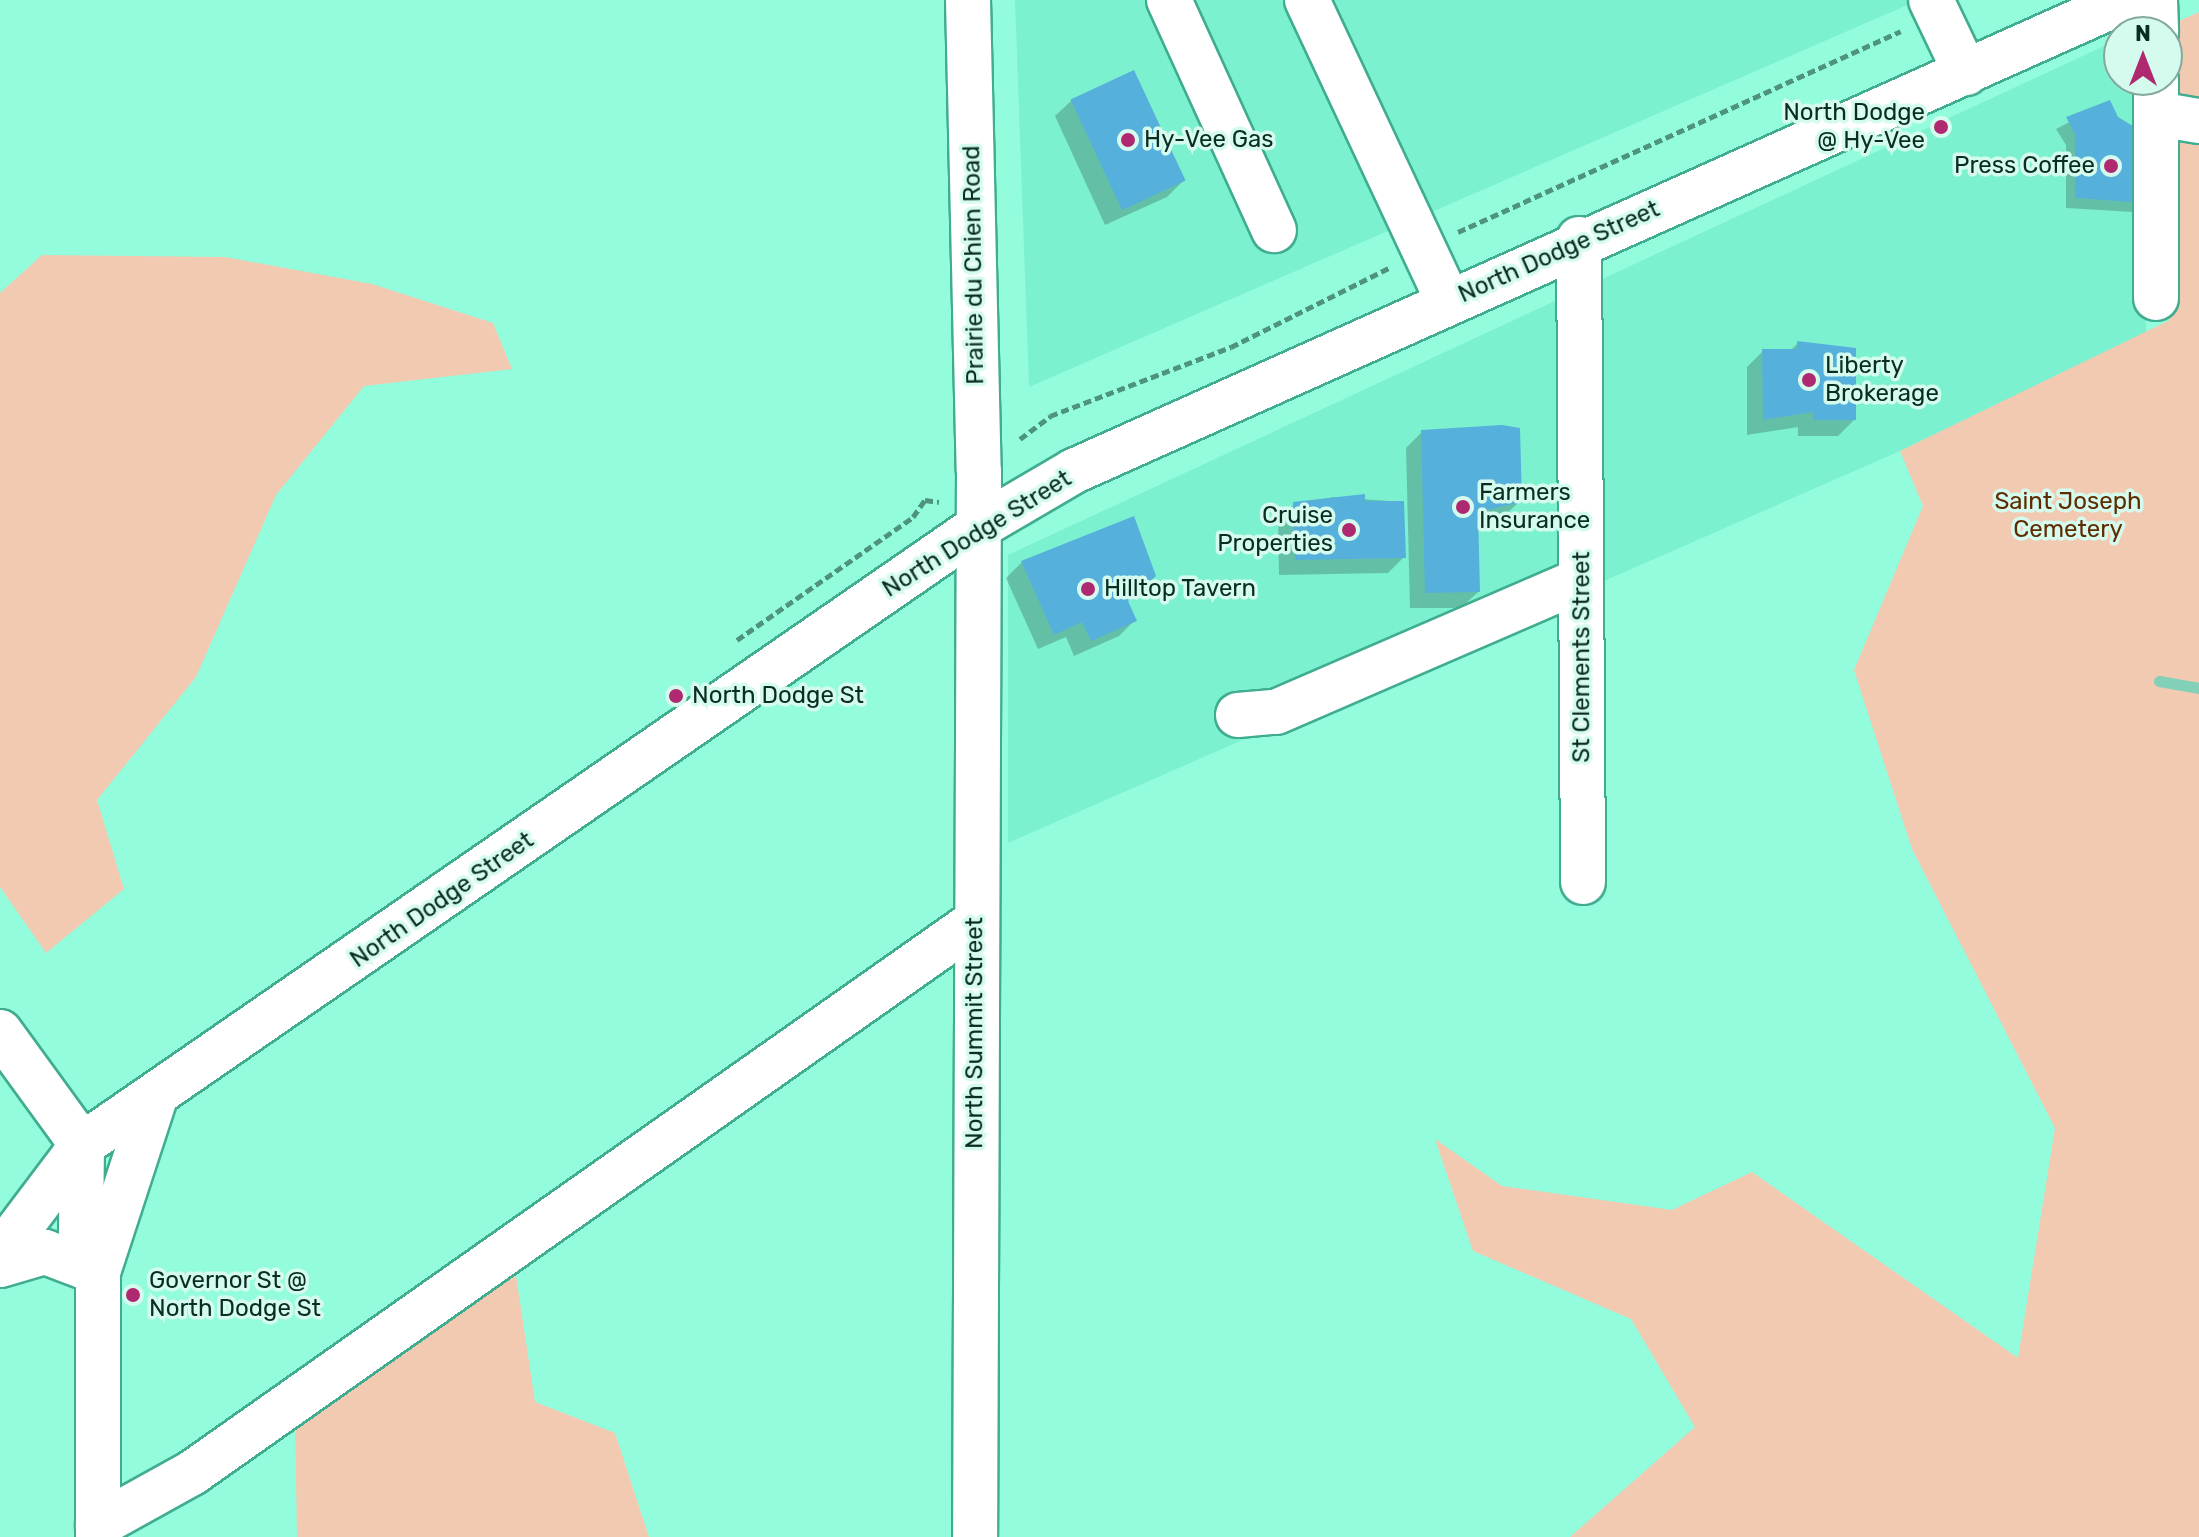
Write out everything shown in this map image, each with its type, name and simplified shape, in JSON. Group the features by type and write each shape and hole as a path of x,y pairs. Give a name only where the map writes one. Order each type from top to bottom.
{"main road":[{"name":"Prairie du Chien Road","path":"968,0 975,529"},
{"path":"1169,0 1274,230"},
{"path":"1307,0 1448,301"},
{"path":"1931,0 1966,73"},
{"name":"North Dodge Street","path":"0,1254 82,1145 155,1098 975,529 1074,471 1579,239 1966,73 2126,0"},
{"path":"2156,298 2156,97 2199,121"},
{"name":"St Clements Street","path":"1579,239 1583,882"},
{"name":"North Summit Street","path":"975,529 975,1537"},
{"path":"1238,715 1276,712 1581,580"},
{"path":"98,1531 192,1473 975,922"},
{"path":"1,1038 82,1145 81,1230 98,1272"},
{"path":"98,1531 98,1272 155,1098"},
{"path":"0,1265 45,1252 98,1272"}],"shaded area":[{"path":"1015,0 1919,0 1029,387"},
{"path":"2103,46 2103,96 2146,96 2146,333 1900,451 1008,843 1008,555"}],"green space":[{"name":"Saint Joseph Cemetery","path":"2199,12 2199,1537 1570,1537 1695,1427 1631,1319 1473,1251 1435,1139 1502,1186 1672,1210 1752,1172 2018,1358 2055,1128 1912,849 1854,670 1923,506 1900,451 2170,320 2172,96 2183,96 2183,19"},
{"path":"42,255 225,257 372,284 493,323 512,369 364,386 276,495 196,677 97,800 124,889 46,953 0,887 0,293"},
{"path":"515,1269 535,1402 615,1433 649,1537 297,1537 295,1418"}],"building":[{"name":"Hy-Vee Gas","path":"1134,70 1186,181 1122,210 1071,100"},
{"name":"Press Coffee","path":"2110,100 2118,117 2146,134 2146,203 2075,198 2075,134 2066,117"},
{"name":"Liberty Brokerage","path":"1797,341 1856,348 1856,420 1813,420 1813,412 1763,420 1762,349 1797,349"},
{"name":"Farmers Insurance","path":"1502,425 1520,428 1522,502 1478,512 1480,592 1425,593 1421,430"},
{"name":"Cruise Properties","path":"1365,494 1365,501 1404,501 1406,558 1295,560 1293,502"},
{"name":"Hilltop Tavern","path":"1134,516 1156,576 1128,601 1137,621 1091,641 1082,622 1054,635 1021,561"}],"waterway":[{"path":"2159,681 2199,688"}],"place":[{"name":"North Dodge @ Hy-Vee","path":"1941,127"},
{"name":"Hy-Vee Gas","path":"1128,140"},
{"name":"Press Coffee","path":"2111,166"},
{"name":"Liberty Brokerage","path":"1809,380"},
{"name":"Farmers Insurance","path":"1463,507"},
{"name":"Cruise Properties","path":"1349,530"},
{"name":"Hilltop Tavern","path":"1088,589"},
{"name":"North Dodge St","path":"676,696"},
{"name":"Governor St @ North Dodge St","path":"133,1295"}]}
